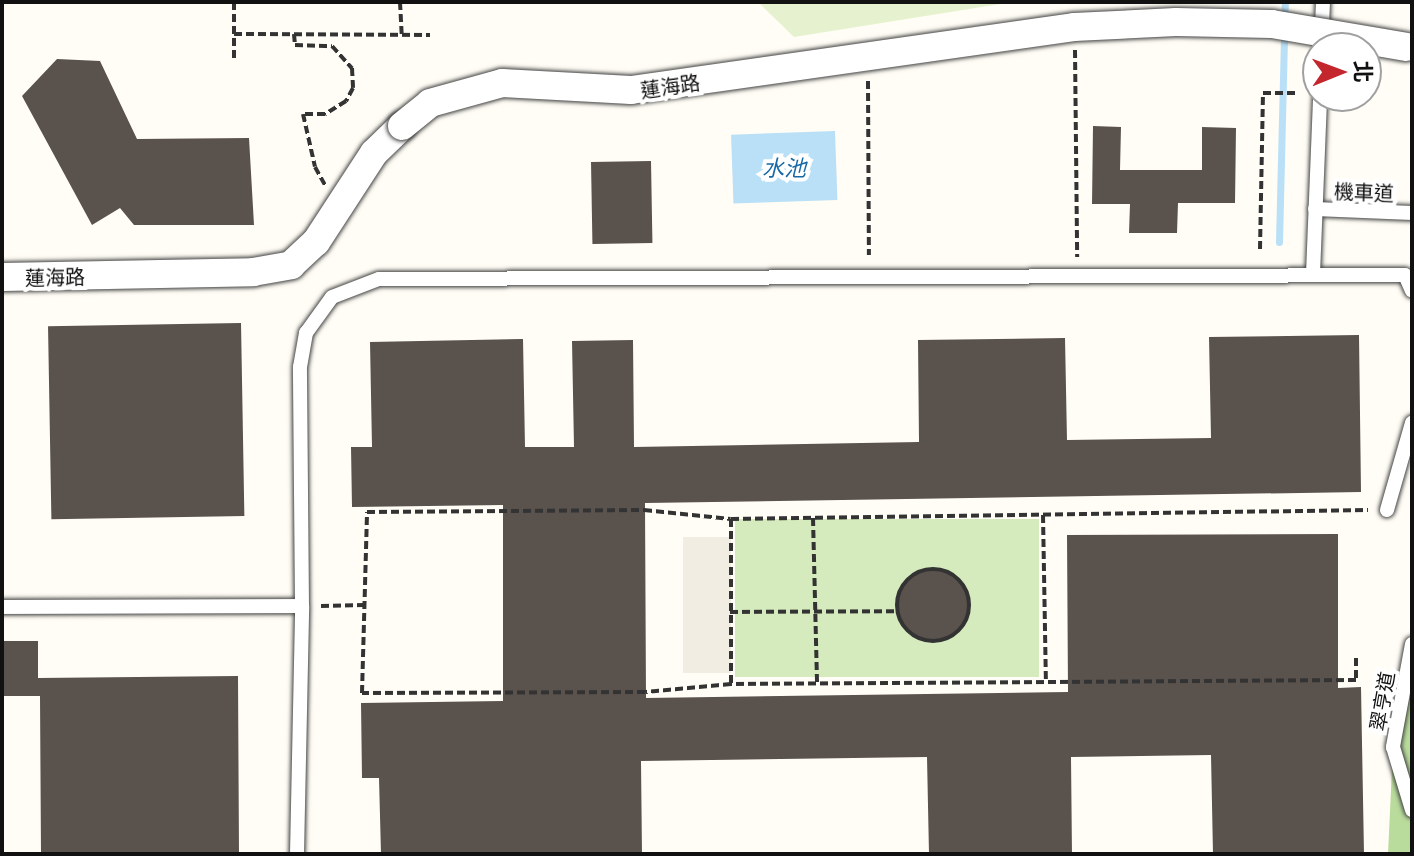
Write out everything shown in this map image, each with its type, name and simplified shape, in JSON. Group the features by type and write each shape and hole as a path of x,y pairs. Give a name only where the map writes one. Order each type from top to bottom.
{"street":[{"name":"蓮海路","path":"2,277 273,271 291,265 304,255 374,153 402,126 430,103 502,83 631,90 1074,27 1176,22 1272,24 1410,48"}],"lane":[{"path":"1322,32 1323,2"},
{"path":"1313,274 1319,112"},
{"name":"機車道","path":"1315,206 1412,206"},
{"name":"機車道","path":"1315,206 1412,213"},
{"path":"297,854 302,606 300,367 306,333 332,297 379,279 1313,274 1408,268 1412,291"},
{"path":"1387,510 1412,423"},
{"path":"2,607 302,606"},
{"name":"翠亨道","path":"1412,644 1393,747 1412,810"}],"path":[{"path":"234,2 234,61"},
{"path":"400,2 402,35"},
{"path":"234,34 430,35"},
{"path":"294,34 295,45 332,46 352,68 353,88 346,101 325,114 303,114 315,167 338,203"},
{"path":"1075,39 1078,276"},
{"path":"868,71 869,255"},
{"path":"1260,249 1263,93 1297,93"},
{"path":"1356,658 1356,680 731,684 645,692 362,693 367,512 644,510 731,519 1387,510"},
{"path":"1043,515 1046,682"},
{"path":"813,518 817,683"},
{"path":"731,519 731,684"},
{"path":"927,569 939,569 960,580 970,603 969,615 956,634 933,642 911,634 897,611 900,591 906,581 927,569"},
{"path":"302,606 365,605"},
{"path":"730,612 897,611"}],"green space":[{"path":"758,2 1013,2 794,37"},
{"path":"735,519 1039,519 1039,677 735,677"},
{"path":"1412,644 1412,854 1388,854 1393,747"}],"shaded area":[{"path":"683,537 731,537 731,673 683,673"}],"water":[{"name":"水池","path":"835,131 837,200 733,204 731,135"}],"building":[{"path":"57,59 100,61 137,139 249,138 254,225 134,225 120,208 92,225 22,96"},
{"path":"1093,126 1121,127 1120,170 1202,170 1202,127 1236,128 1235,203 1178,203 1177,233 1129,233 1130,204 1092,204"},
{"path":"651,161 652,243 592,244 591,162"},
{"path":"241,323 244,516 51,519 48,326"},
{"path":"1359,335 1361,492 645,503 646,698 1068,692 1067,535 1338,534 1338,688 1361,687 1364,854 1213,854 1211,755 1071,757 1072,854 929,854 927,757 641,761 642,854 381,854 379,778 362,778 361,703 503,701 503,505 352,507 351,447 372,447 370,342 523,339 525,447 574,447 572,341 633,340 634,447 919,442 918,340 1065,338 1067,440 1211,438 1209,337"},
{"path":"933,569 959,579 969,605 959,631 933,641 907,631 897,605 907,579"},
{"path":"2,641 38,641 38,678 238,676 239,854 41,854 40,696 2,696"}],"waterway":[{"path":"1284,20 1285,2"},
{"path":"1279,242 1284,32"}]}
